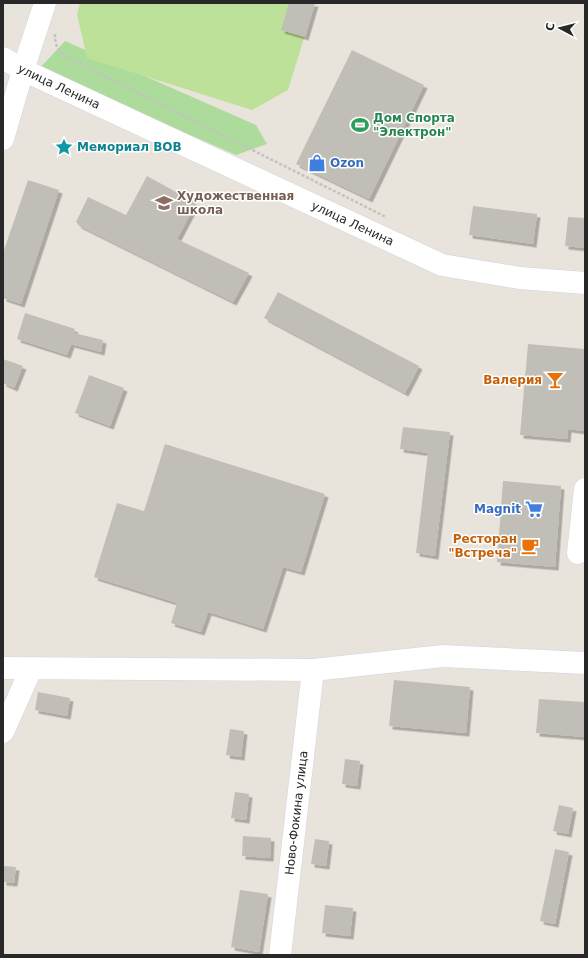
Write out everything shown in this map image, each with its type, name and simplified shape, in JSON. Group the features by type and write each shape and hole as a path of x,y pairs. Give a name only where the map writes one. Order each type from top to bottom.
{"street":[{"path":"3,139 23,70 45,3"},
{"name":"улица Ленина","path":"3,58 23,70 442,265 520,278 585,283"},
{"path":"578,553 585,489"},
{"path":"3,668 314,670 443,656 585,663"},
{"path":"3,732 31,669"},
{"name":"Ново-Фокина улица","path":"280,955 314,670"}],"path":[{"path":"55,31 55,42 58,50 65,56 393,220"}],"green space":[{"path":"80,3 315,3 288,90 252,110 87,58 77,14"},
{"path":"65,41 256,125 267,144 236,155 39,69"}],"building":[{"path":"289,3 315,3 305,37 281,30"},
{"name":"Дом Спорта \"Электрон\"","path":"352,50 424,85 369,199 296,164"},
{"path":"147,176 196,203 177,239 249,273 233,302 78,225 76,222 88,197 126,215"},
{"path":"28,180 59,190 21,304 3,298 3,253"},
{"path":"473,206 537,214 533,244 469,235"},
{"path":"568,217 585,218 585,248 565,246"},
{"path":"278,292 419,366 405,393 264,318"},
{"path":"25,313 75,329 74,333 103,340 101,352 71,344 67,355 17,339"},
{"name":"Валерия","path":"528,344 585,349 585,411 583,431 568,429 567,439 520,435"},
{"path":"3,359 23,366 14,388 3,383"},
{"path":"89,375 124,388 110,426 75,413"},
{"path":"403,427 450,432 435,556 416,553 428,453 400,449"},
{"path":"165,444 325,494 301,572 283,567 263,629 208,612 201,632 171,623 177,603 94,577 117,503 144,511"},
{"path":"503,481 561,486 555,567 497,562"},
{"path":"394,680 470,687 466,733 389,726"},
{"path":"38,692 70,698 67,716 35,710"},
{"path":"539,699 585,702 585,737 536,733"},
{"path":"230,729 244,731 241,757 226,755"},
{"path":"345,759 360,761 357,786 342,784"},
{"path":"235,792 249,794 246,820 231,818"},
{"path":"559,805 573,808 568,834 553,831"},
{"path":"243,836 271,838 270,858 242,856"},
{"path":"315,839 329,841 326,866 311,864"},
{"path":"555,849 569,852 555,924 540,921"},
{"path":"3,866 16,867 14,883 3,882"},
{"path":"240,890 268,894 259,952 231,947"},
{"path":"325,905 353,908 350,936 322,933"}],"place":[{"name":"Дом Спорта \"Электрон\"","path":"360,125"},
{"name":"Мемориал ВОВ","path":"64,147"},
{"name":"Ozon","path":"317,163"},
{"name":"Художественная школа","path":"164,203"},
{"name":"Валерия","path":"555,380"},
{"name":"Magnit","path":"534,509"},
{"name":"Ресторан \"Встреча\"","path":"530,546"}]}
